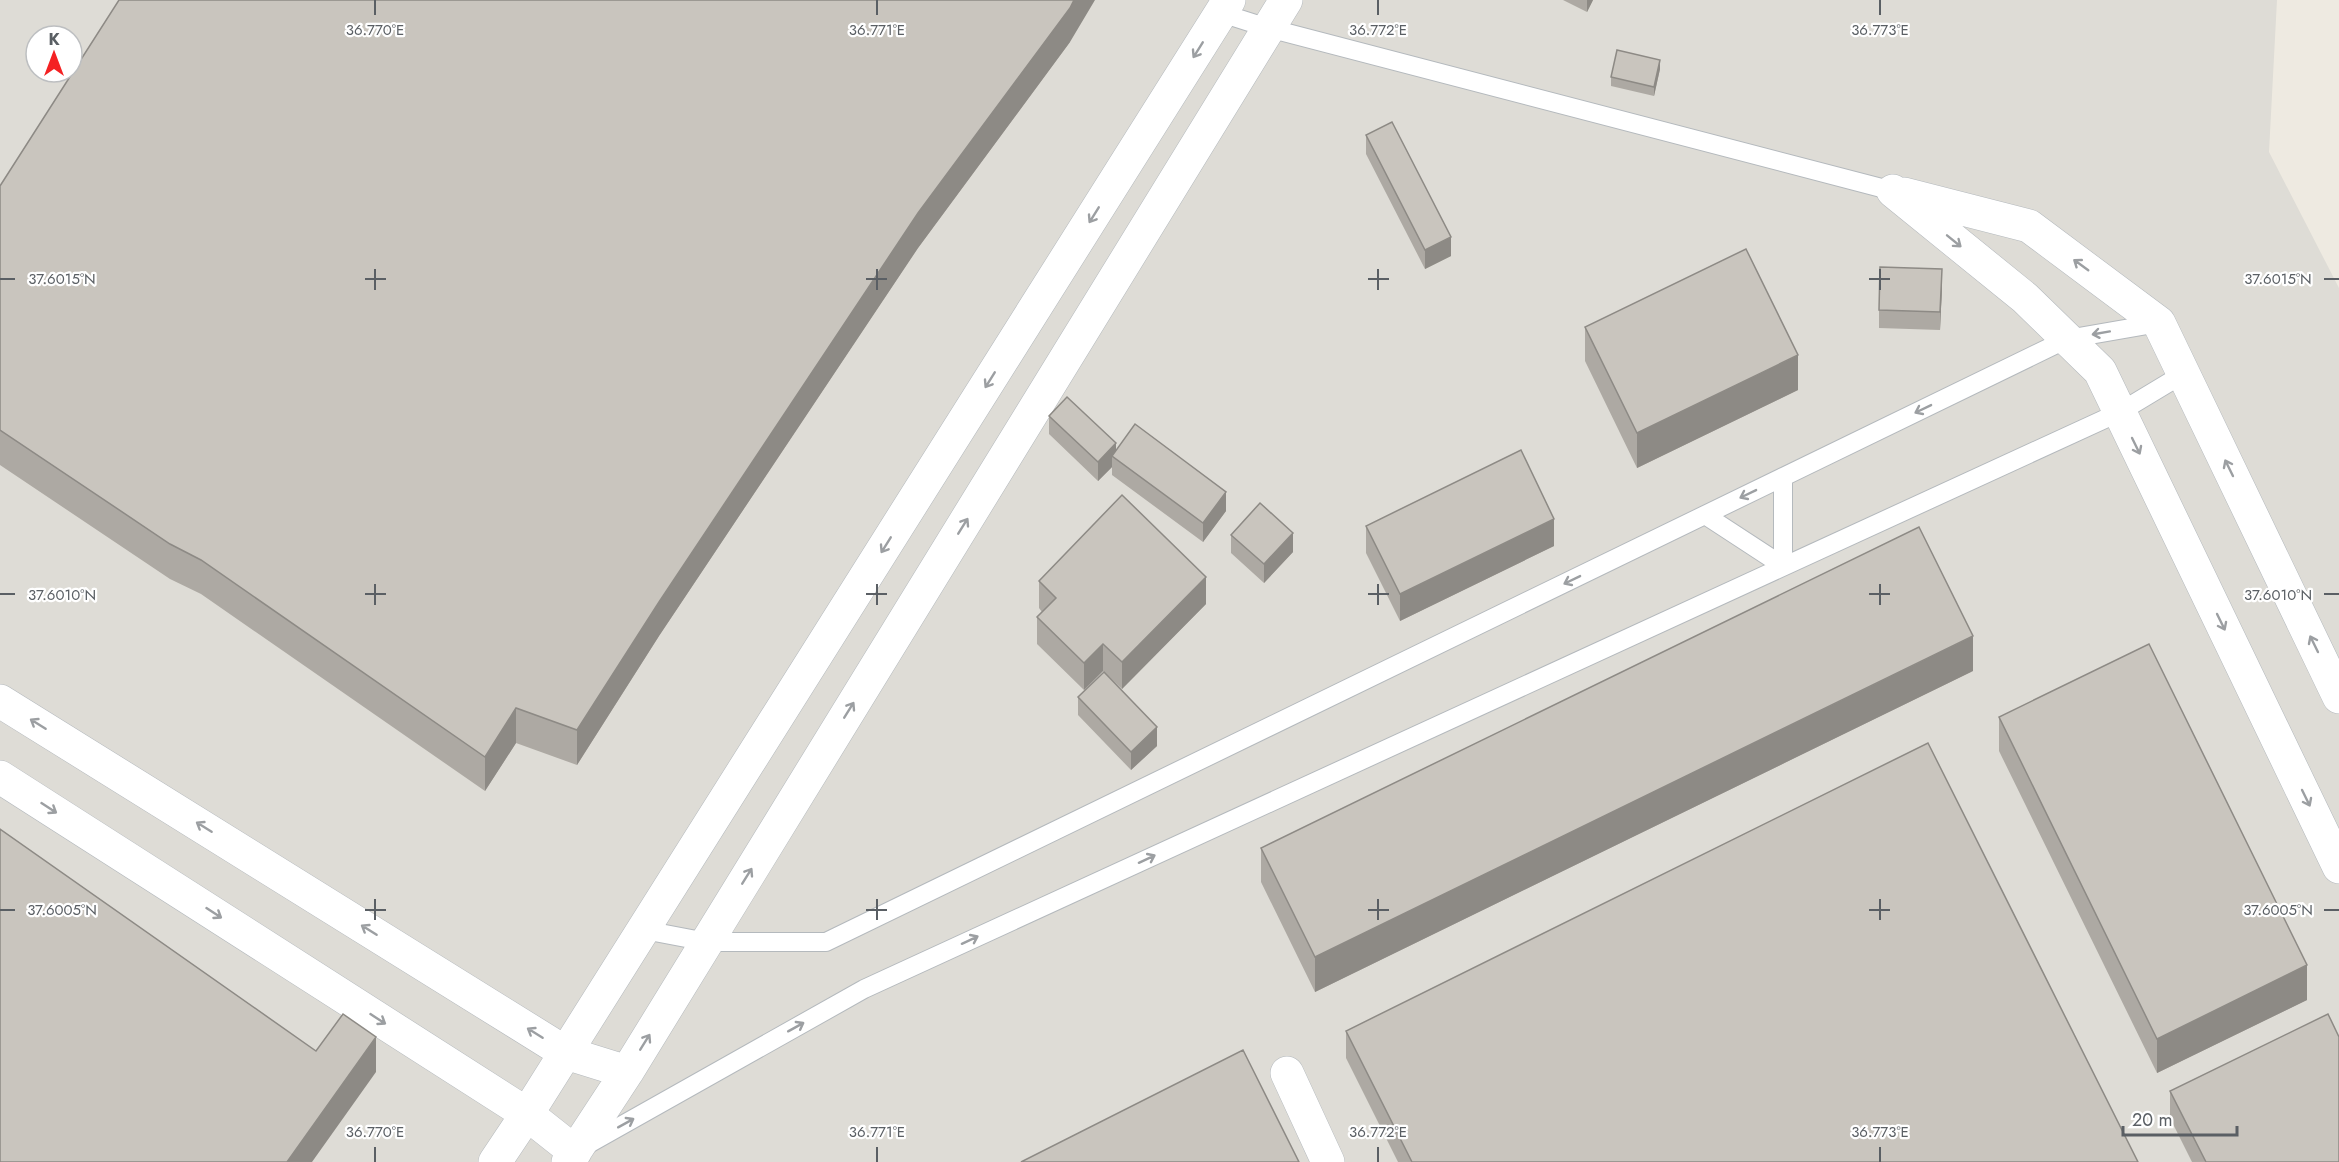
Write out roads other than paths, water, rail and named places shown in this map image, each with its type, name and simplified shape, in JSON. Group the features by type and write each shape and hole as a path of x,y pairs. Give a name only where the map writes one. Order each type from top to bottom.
{"street":[{"path":"0,777 528,1114 572,1157 627,1072 1286,0"},
{"path":"495,1162 528,1114 1225,7"},
{"path":"1893,191 2029,226 2159,323 2339,697"},
{"path":"1893,191 2025,298 2100,371 2339,867"},
{"path":"0,701 566,1053 627,1072"},
{"path":"1287,1074 1328,1162"}],"lane":[{"path":"1225,7 1268,28 1893,191"},
{"path":"644,930 707,942 826,942 2067,339 2159,323"},
{"path":"572,1157 864,989 2120,412 2184,374"},
{"path":"1783,477 1783,566"},
{"path":"1705,515 1783,566"}]}
